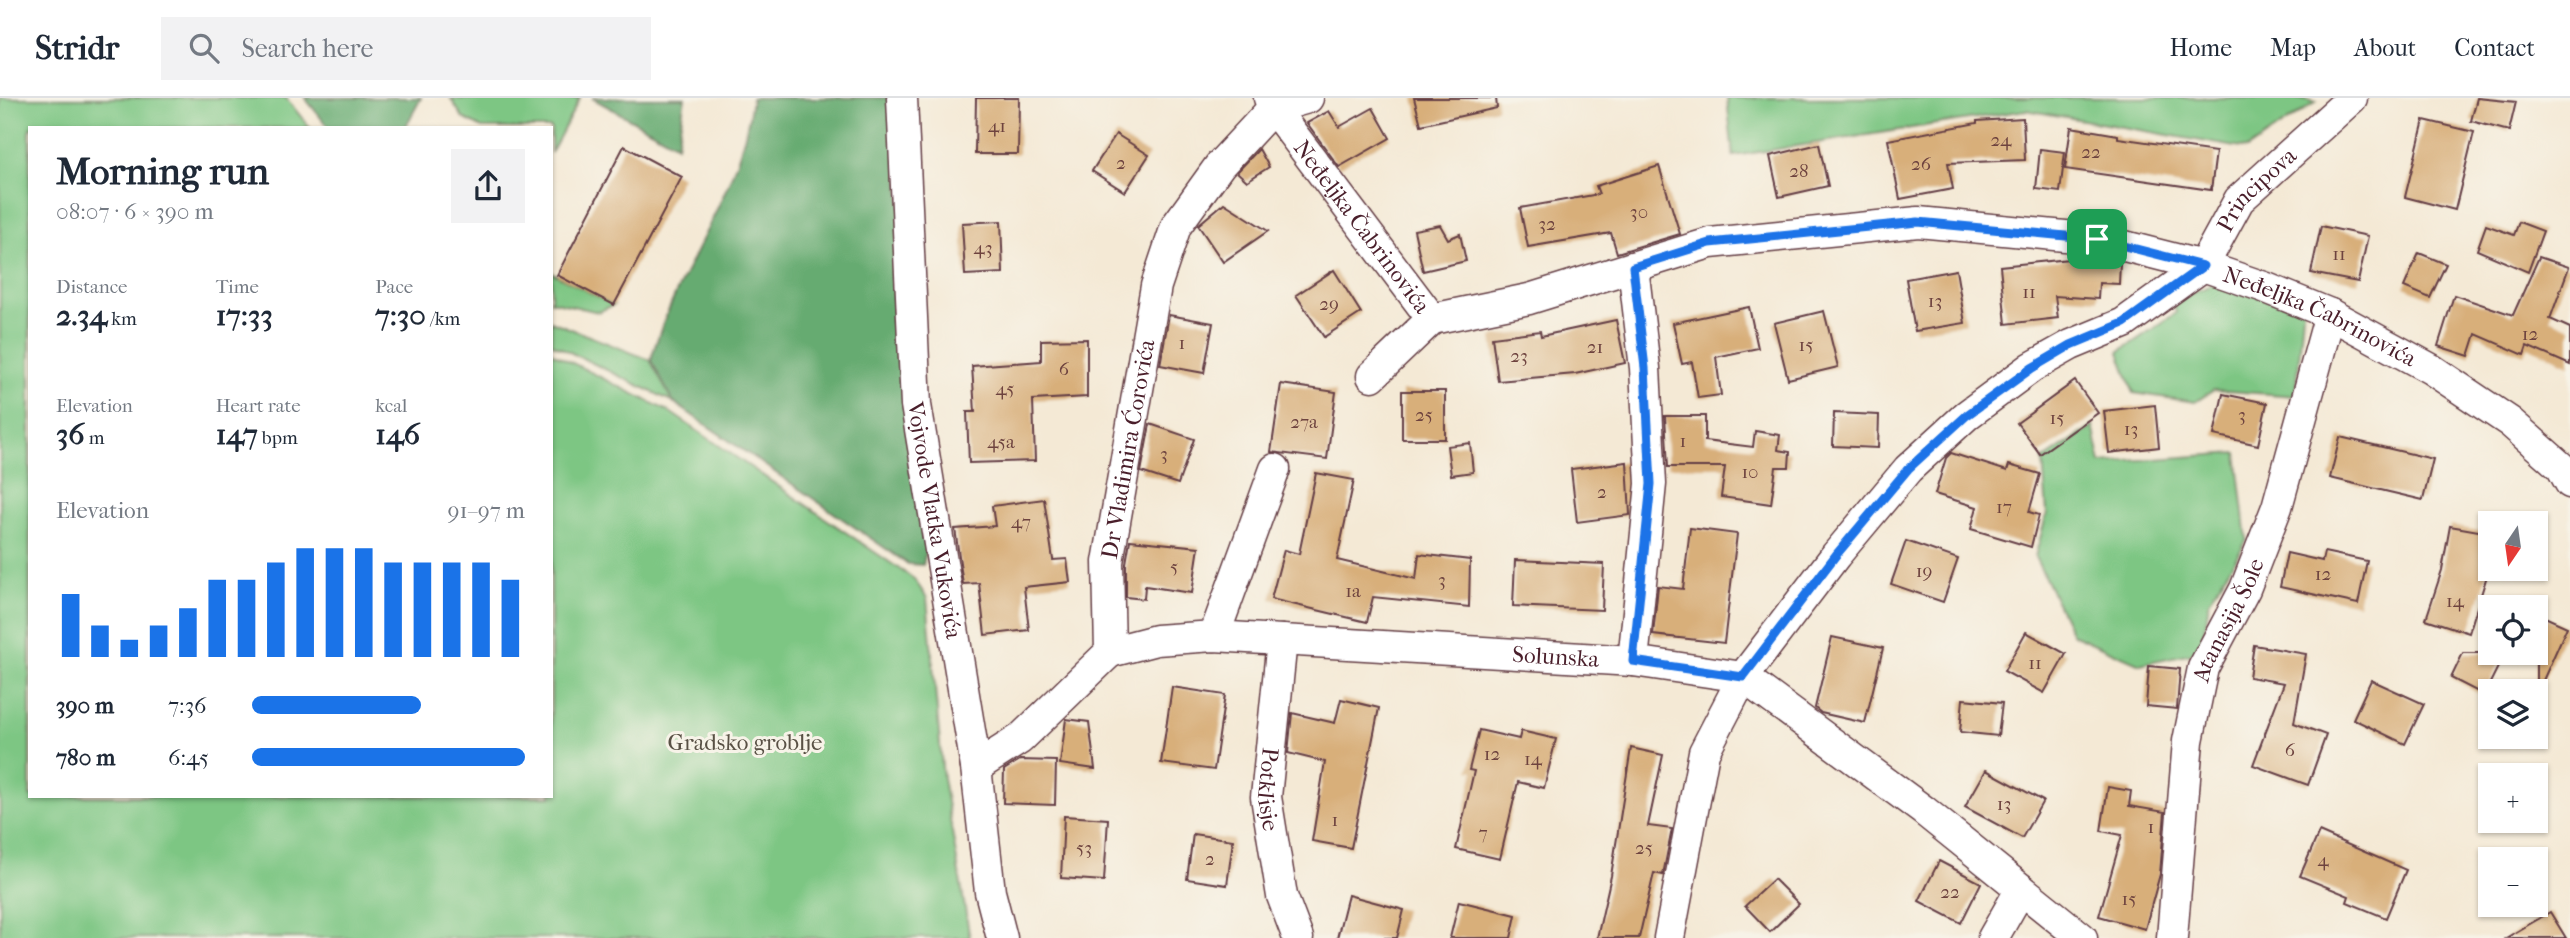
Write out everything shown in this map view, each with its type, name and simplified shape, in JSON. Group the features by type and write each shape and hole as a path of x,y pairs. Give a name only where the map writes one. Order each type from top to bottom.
{"street":[{"name":"Vojvode Vlatka Vukovića","path":"902,98 916,405 976,767 990,892 1002,938"},
{"path":"1271,103 1308,98"},
{"name":"Principova","path":"1743,677 1836,555 1908,469 1967,415 2052,356 2124,323 2203,266 2239,200 2353,98"},
{"name":"Neđeljka Čabrinovića","path":"1271,103 1432,319 1529,299 1710,243 1918,222 2097,239 2203,266 2330,314 2431,369 2510,422 2561,467 2570,483"},
{"name":"Dr Vladimira Ćorovića","path":"1110,652 1108,562 1156,286 1176,226 1220,165 1271,103"},
{"path":"1633,267 1645,368 1651,484 1633,661"},
{"name":"Atanasija Šole","path":"2172,938 2188,741 2203,668 2245,589 2277,507 2330,314"},
{"path":"1373,376 1432,319"},
{"path":"1214,636 1275,469"},
{"name":"Solunska","path":"1110,652 1156,640 1214,636 1633,661 1743,677 1923,810 2082,938"},
{"name":"Potklisje","path":"1282,640 1266,797 1282,896 1298,938"},
{"path":"976,767 1020,739 1110,652"},
{"path":"1669,938 1704,752 1743,677"},
{"path":"1993,938 2021,889"}],"green space":[{"name":"Gradsko groblje","path":"0,98 286,98 308,126 28,126 28,798 553,798 553,353 670,412 914,579 927,598 943,778 970,938 0,938"},
{"path":"305,98 421,98 406,126 327,126"},
{"path":"580,98 553,149 553,126 478,126 463,118 451,99"},
{"path":"592,98 685,98 677,145"},
{"path":"752,98 893,98 927,546 923,565 908,564 673,402 651,360 675,295 735,167"},
{"path":"1727,98 2299,98 2316,102 2247,149 2026,110 1733,156"},
{"path":"553,273 614,305 598,312 553,301"},
{"path":"2231,277 2304,301 2296,396 2214,390 2195,402 2134,393 2119,352 2176,313 2173,301"},
{"path":"553,322 650,360 673,402 553,344"},
{"path":"2093,426 2101,463 2237,453 2247,540 2209,601 2202,651 2140,664 2072,634 2035,557 2047,513 2043,460"}],"building":[{"path":"976,98 1019,98 1018,154 975,154"},
{"path":"1414,98 1496,98 1497,108 1421,125"},
{"path":"2477,98 2516,102 2509,131 2471,121"},
{"path":"1373,108 1390,138 1339,167 1307,123 1329,111 1339,127"},
{"path":"2023,118 2025,160 1948,163 1953,189 1900,199 1888,140 1977,121"},
{"path":"2424,120 2474,132 2455,210 2405,197"},
{"path":"2071,127 2118,135 2118,138 2216,152 2211,190 2065,169"},
{"path":"1116,134 1149,155 1125,192 1092,171"},
{"path":"1819,144 1828,186 1779,197 1770,156"},
{"path":"624,146 682,177 614,305 557,275"},
{"path":"1259,149 1269,167 1247,181 1237,172"},
{"path":"2040,149 2065,152 2060,192 2036,189"},
{"path":"1659,166 1680,234 1617,253 1611,233 1528,247 1520,208 1599,194 1596,186"},
{"path":"1224,203 1268,231 1223,262 1198,225"},
{"path":"1001,221 1003,273 965,275 962,223"},
{"path":"2519,222 2543,231 2528,272 2477,250 2486,225 2514,235"},
{"path":"1440,225 1448,239 1460,234 1466,261 1423,271 1414,230"},
{"path":"2321,226 2368,236 2358,282 2311,273"},
{"path":"2419,253 2446,264 2430,298 2404,287"},
{"path":"2069,254 2120,263 2119,284 2099,283 2098,299 2055,296 2058,318 2006,324 2000,266 2069,259"},
{"path":"2539,257 2569,267 2550,319 2570,328 2570,365 2527,346 2524,355 2476,334 2469,356 2438,346 2454,295 2513,315"},
{"path":"1334,270 1361,313 1324,337 1296,295"},
{"path":"1956,270 1965,323 1915,331 1906,279"},
{"path":"1749,307 1758,348 1716,357 1721,395 1698,398 1692,362 1682,364 1673,323"},
{"path":"1824,311 1838,367 1788,379 1774,323"},
{"path":"1169,315 1213,323 1204,373 1160,365"},
{"path":"1616,320 1625,363 1575,374 1498,381 1492,337 1540,331 1541,336"},
{"path":"1087,339 1087,397 1033,400 1035,461 969,463 967,412 975,412 972,366 1041,361 1041,340"},
{"path":"2075,381 2098,413 2040,454 2017,423"},
{"path":"1281,384 1336,392 1327,459 1271,452"},
{"path":"1402,391 1445,391 1445,439 1402,439"},
{"path":"2223,394 2267,403 2258,445 2214,435"},
{"path":"2155,405 2159,447 2109,453 2104,411"},
{"path":"1834,413 1879,415 1878,448 1833,446"},
{"path":"1665,416 1705,416 1705,441 1753,447 1755,431 1780,435 1778,450 1790,452 1789,467 1776,467 1771,504 1721,497 1725,467 1668,467"},
{"path":"1150,424 1194,439 1178,484 1141,472"},
{"path":"2340,437 2433,459 2423,500 2330,478"},
{"path":"1470,443 1473,472 1451,475 1447,446"},
{"path":"1951,453 2007,471 2009,465 2040,474 2029,512 2039,515 2031,547 1971,529 1977,507 1935,494 1946,458"},
{"path":"1627,462 1630,515 1577,522 1571,469"},
{"path":"1316,473 1354,480 1337,560 1416,579 1419,554 1470,560 1469,607 1373,597 1367,622 1271,599 1284,550 1299,554"},
{"path":"1044,499 1053,560 1067,559 1070,582 1024,587 1029,630 985,635 979,583 963,584 955,529 995,526 992,506"},
{"path":"2450,526 2478,531 2478,581 2485,581 2481,595 2478,595 2478,604 2469,633 2426,619 2442,570"},
{"path":"1690,528 1737,534 1724,643 1653,635 1658,586 1683,589"},
{"path":"1130,540 1199,547 1192,593 1145,586 1144,599 1126,597 1126,563"},
{"path":"1906,541 1958,559 1943,602 1891,584"},
{"path":"2324,552 2367,561 2358,604 2280,587 2287,553 2322,561"},
{"path":"1515,560 1604,564 1602,610 1513,606"},
{"path":"2548,618 2567,627 2544,679 2536,679 2536,665 2548,665"},
{"path":"2026,632 2066,654 2044,693 2004,671"},
{"path":"1832,637 1883,648 1865,723 1821,713 1815,708"},
{"path":"2254,645 2306,654 2294,723 2326,735 2308,785 2253,765 2284,683 2249,677"},
{"path":"2463,653 2478,653 2478,665 2499,665 2492,679 2478,679 2478,692 2451,678"},
{"path":"2149,666 2180,669 2177,709 2146,706"},
{"path":"2371,680 2424,704 2405,744 2353,719"},
{"path":"1172,687 1225,695 1214,770 1161,763"},
{"path":"1341,699 1379,708 1351,848 1312,841 1325,762 1288,753 1292,713 1335,723"},
{"path":"1963,699 2002,703 1998,736 1960,732"},
{"path":"1066,719 1089,722 1095,769 1060,764"},
{"path":"1479,730 1519,739 1521,731 1556,739 1544,788 1518,782 1500,859 1456,849 1474,771 1469,770"},
{"path":"1631,748 1663,755 1648,826 1672,829 1663,875 1654,873 1639,938 1597,938 1611,876"},
{"path":"1020,760 1056,761 1055,805 1003,803 1004,770"},
{"path":"1986,770 2043,801 2022,838 1965,807"},
{"path":"2108,787 2131,791 2129,806 2165,812 2160,874 2145,929 2099,916 2122,835 2101,831"},
{"path":"1064,816 1108,819 1104,881 1061,878"},
{"path":"2319,832 2406,870 2386,918 2347,902 2349,896 2300,876"},
{"path":"1193,834 1233,840 1227,885 1187,879"},
{"path":"1939,861 1981,883 1961,923 1919,901"},
{"path":"1774,879 1799,904 1770,932 1745,906"},
{"path":"1348,895 1404,910 1397,938 1337,938"},
{"path":"1459,901 1516,915 1511,938 1450,938"},
{"path":"2550,912 2566,938 2506,938 2542,917 2548,917"}],"route":[{"path":"1918,222 2097,239 2203,266 2124,323 2071,345 2032,368 1967,415 1908,469 1836,555 1743,677 1633,661 1651,484 1645,368 1633,267 1710,243 1918,222"}]}
